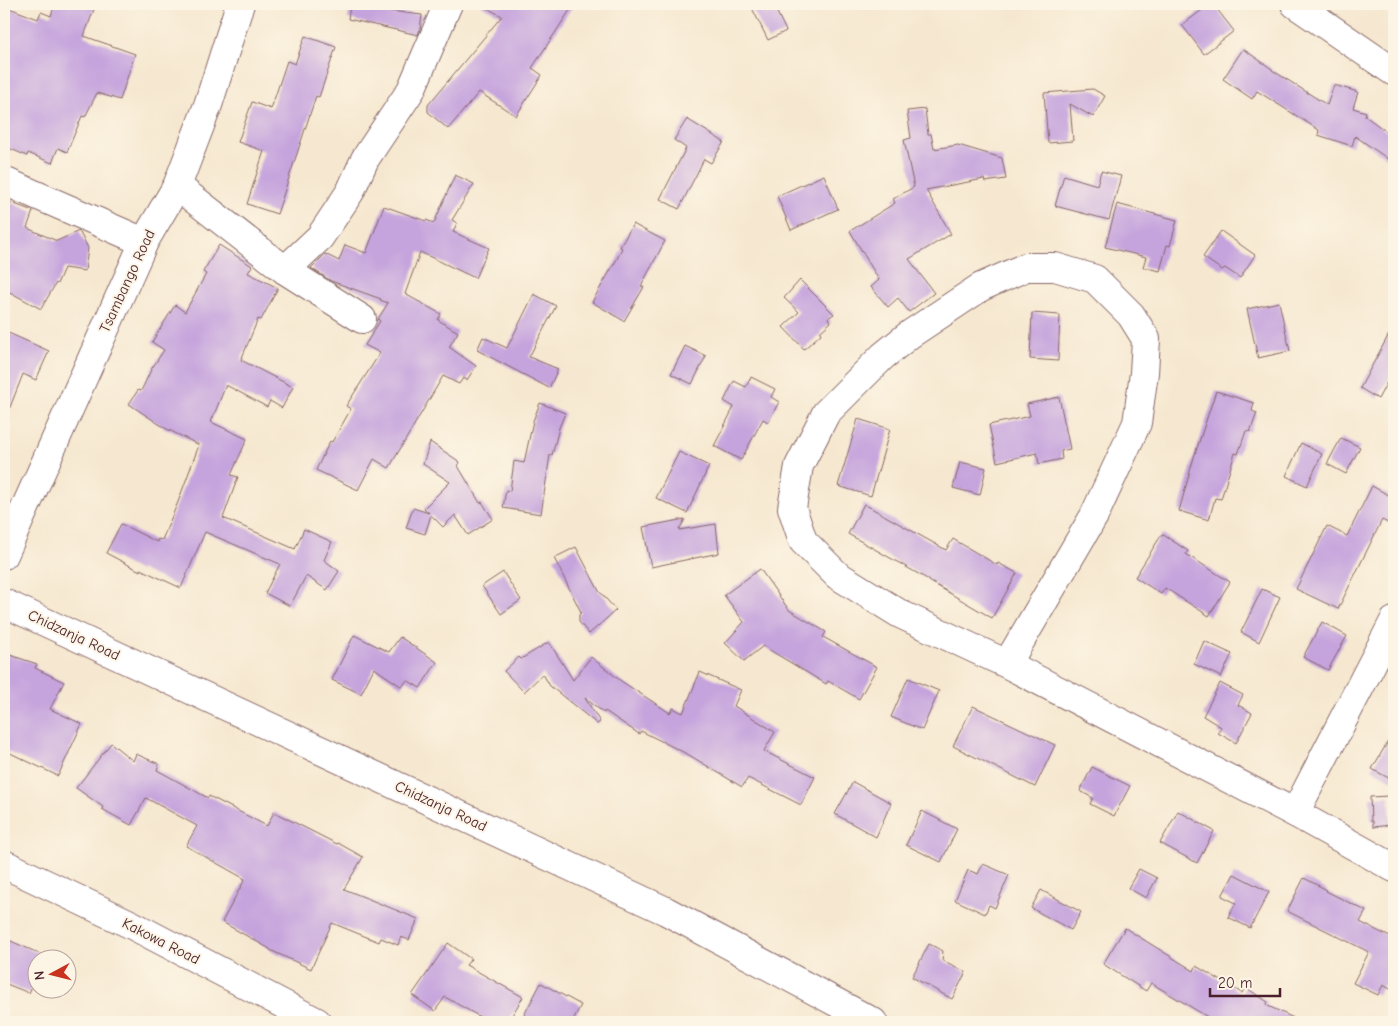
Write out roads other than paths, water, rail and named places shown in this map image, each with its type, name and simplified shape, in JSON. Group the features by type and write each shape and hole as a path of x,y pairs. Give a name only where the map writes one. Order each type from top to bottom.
{"street":[{"name":"Tsambango Road","path":"4,555 144,242 177,186 208,105 240,4"},
{"path":"285,270 320,237 350,192 365,159 411,90 448,4"},
{"path":"1295,4 1394,72"},
{"path":"4,181 144,242"},
{"path":"177,186 285,270 362,319"},
{"path":"1007,664 1094,516 1137,423 1144,373 1146,339 1131,315 1095,279 1054,267 1026,267 980,287 909,335 883,356 826,413 799,466 792,508 803,541 837,574 900,614 1007,664 1295,813 1394,868"},
{"name":"Chidzanja Road","path":"4,603 666,911 873,1022"},
{"path":"1295,813 1394,621"},
{"name":"Kakowa Road","path":"4,864 132,926 316,1022"}]}
